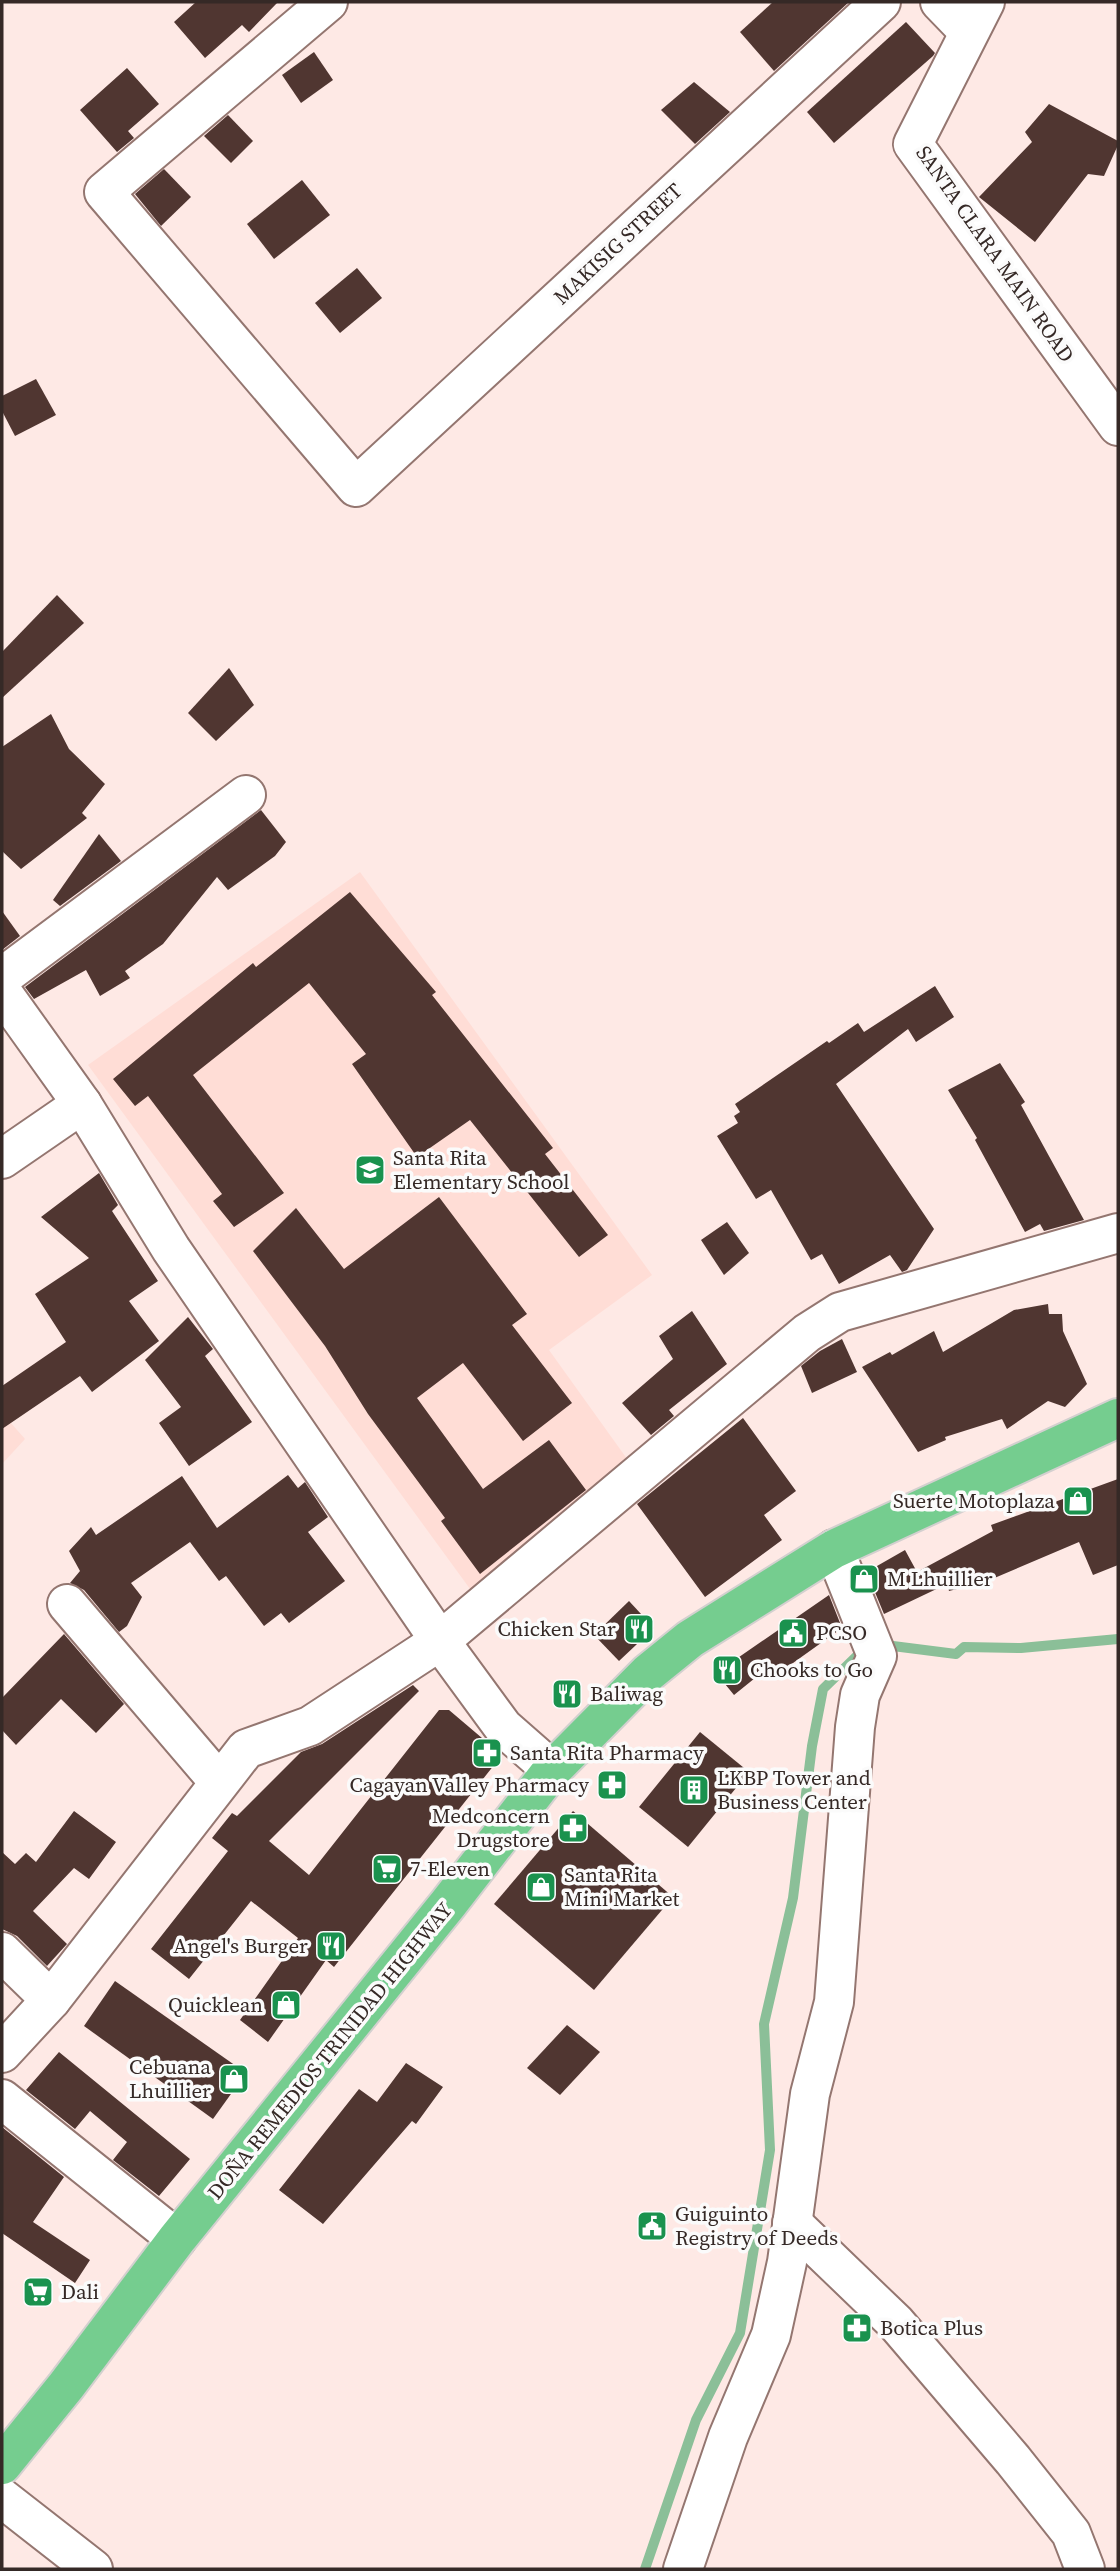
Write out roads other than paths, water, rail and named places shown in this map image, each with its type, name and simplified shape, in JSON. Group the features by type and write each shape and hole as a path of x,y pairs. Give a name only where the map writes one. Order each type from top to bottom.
{"highway":[{"name":"DOÑA REMEDIOS TRINIDAD HIGHWAY","path":"2,2465 66,2386 177,2239 449,1904 552,1770 648,1673 690,1639 834,1549 1118,1418"}],"street":[{"name":"MAKISIG STREET","path":"328,2 104,192 356,487 881,2"},
{"path":"940,2 977,17"},
{"name":"SANTA CLARA MAIN ROAD","path":"977,17 913,144 1118,426"},
{"path":"2,977 246,794"},
{"path":"2,992 82,1104 171,1249 440,1641 503,1727 552,1770"},
{"path":"2,1158 82,1104"},
{"path":"2,2053 51,2000 246,1749 310,1727 440,1641 807,1333 840,1312 1118,1233"},
{"path":"683,2569 728,2437 771,2335 792,2223 810,2094 834,2002 849,1775 860,1695 877,1656 834,1549"},
{"path":"67,1604 219,1782"},
{"path":"2,1952 51,2000"},
{"path":"2,2099 177,2239"},
{"path":"792,2223 896,2323 1013,2460 1071,2533 1085,2569"},
{"path":"2,2498 93,2569"}],"waterway":[{"path":"885,1645 956,1654 964,1647 1021,1648 1118,1639"},
{"path":"645,2569 696,2420 740,2333 770,2150 764,2024 793,1898 812,1746 823,1689 864,1649"}],"place":[{"name":"Santa Rita Elementary School","path":"370,1170"},
{"name":"Suerte Motoplaza","path":"1078,1501"},
{"name":"M Lhuillier","path":"864,1579"},
{"name":"Chicken Star","path":"639,1629"},
{"name":"PCSO","path":"793,1633"},
{"name":"Chooks to Go","path":"727,1670"},
{"name":"Baliwag","path":"567,1694"},
{"name":"Santa Rita Pharmacy","path":"487,1753"},
{"name":"Cagayan Valley Pharmacy","path":"612,1785"},
{"name":"LKBP Tower and Business Center","path":"694,1790"},
{"name":"Medconcern Drugstore","path":"573,1828"},
{"name":"7-Eleven","path":"387,1869"},
{"name":"Santa Rita Mini Market","path":"541,1887"},
{"name":"Angel's Burger","path":"331,1946"},
{"name":"Quicklean","path":"286,2005"},
{"name":"Cebuana Lhuillier","path":"234,2079"},
{"name":"Guiguinto Registry of Deeds","path":"652,2226"},
{"name":"Dali","path":"38,2292"},
{"name":"Botica Plus","path":"857,2328"}]}
